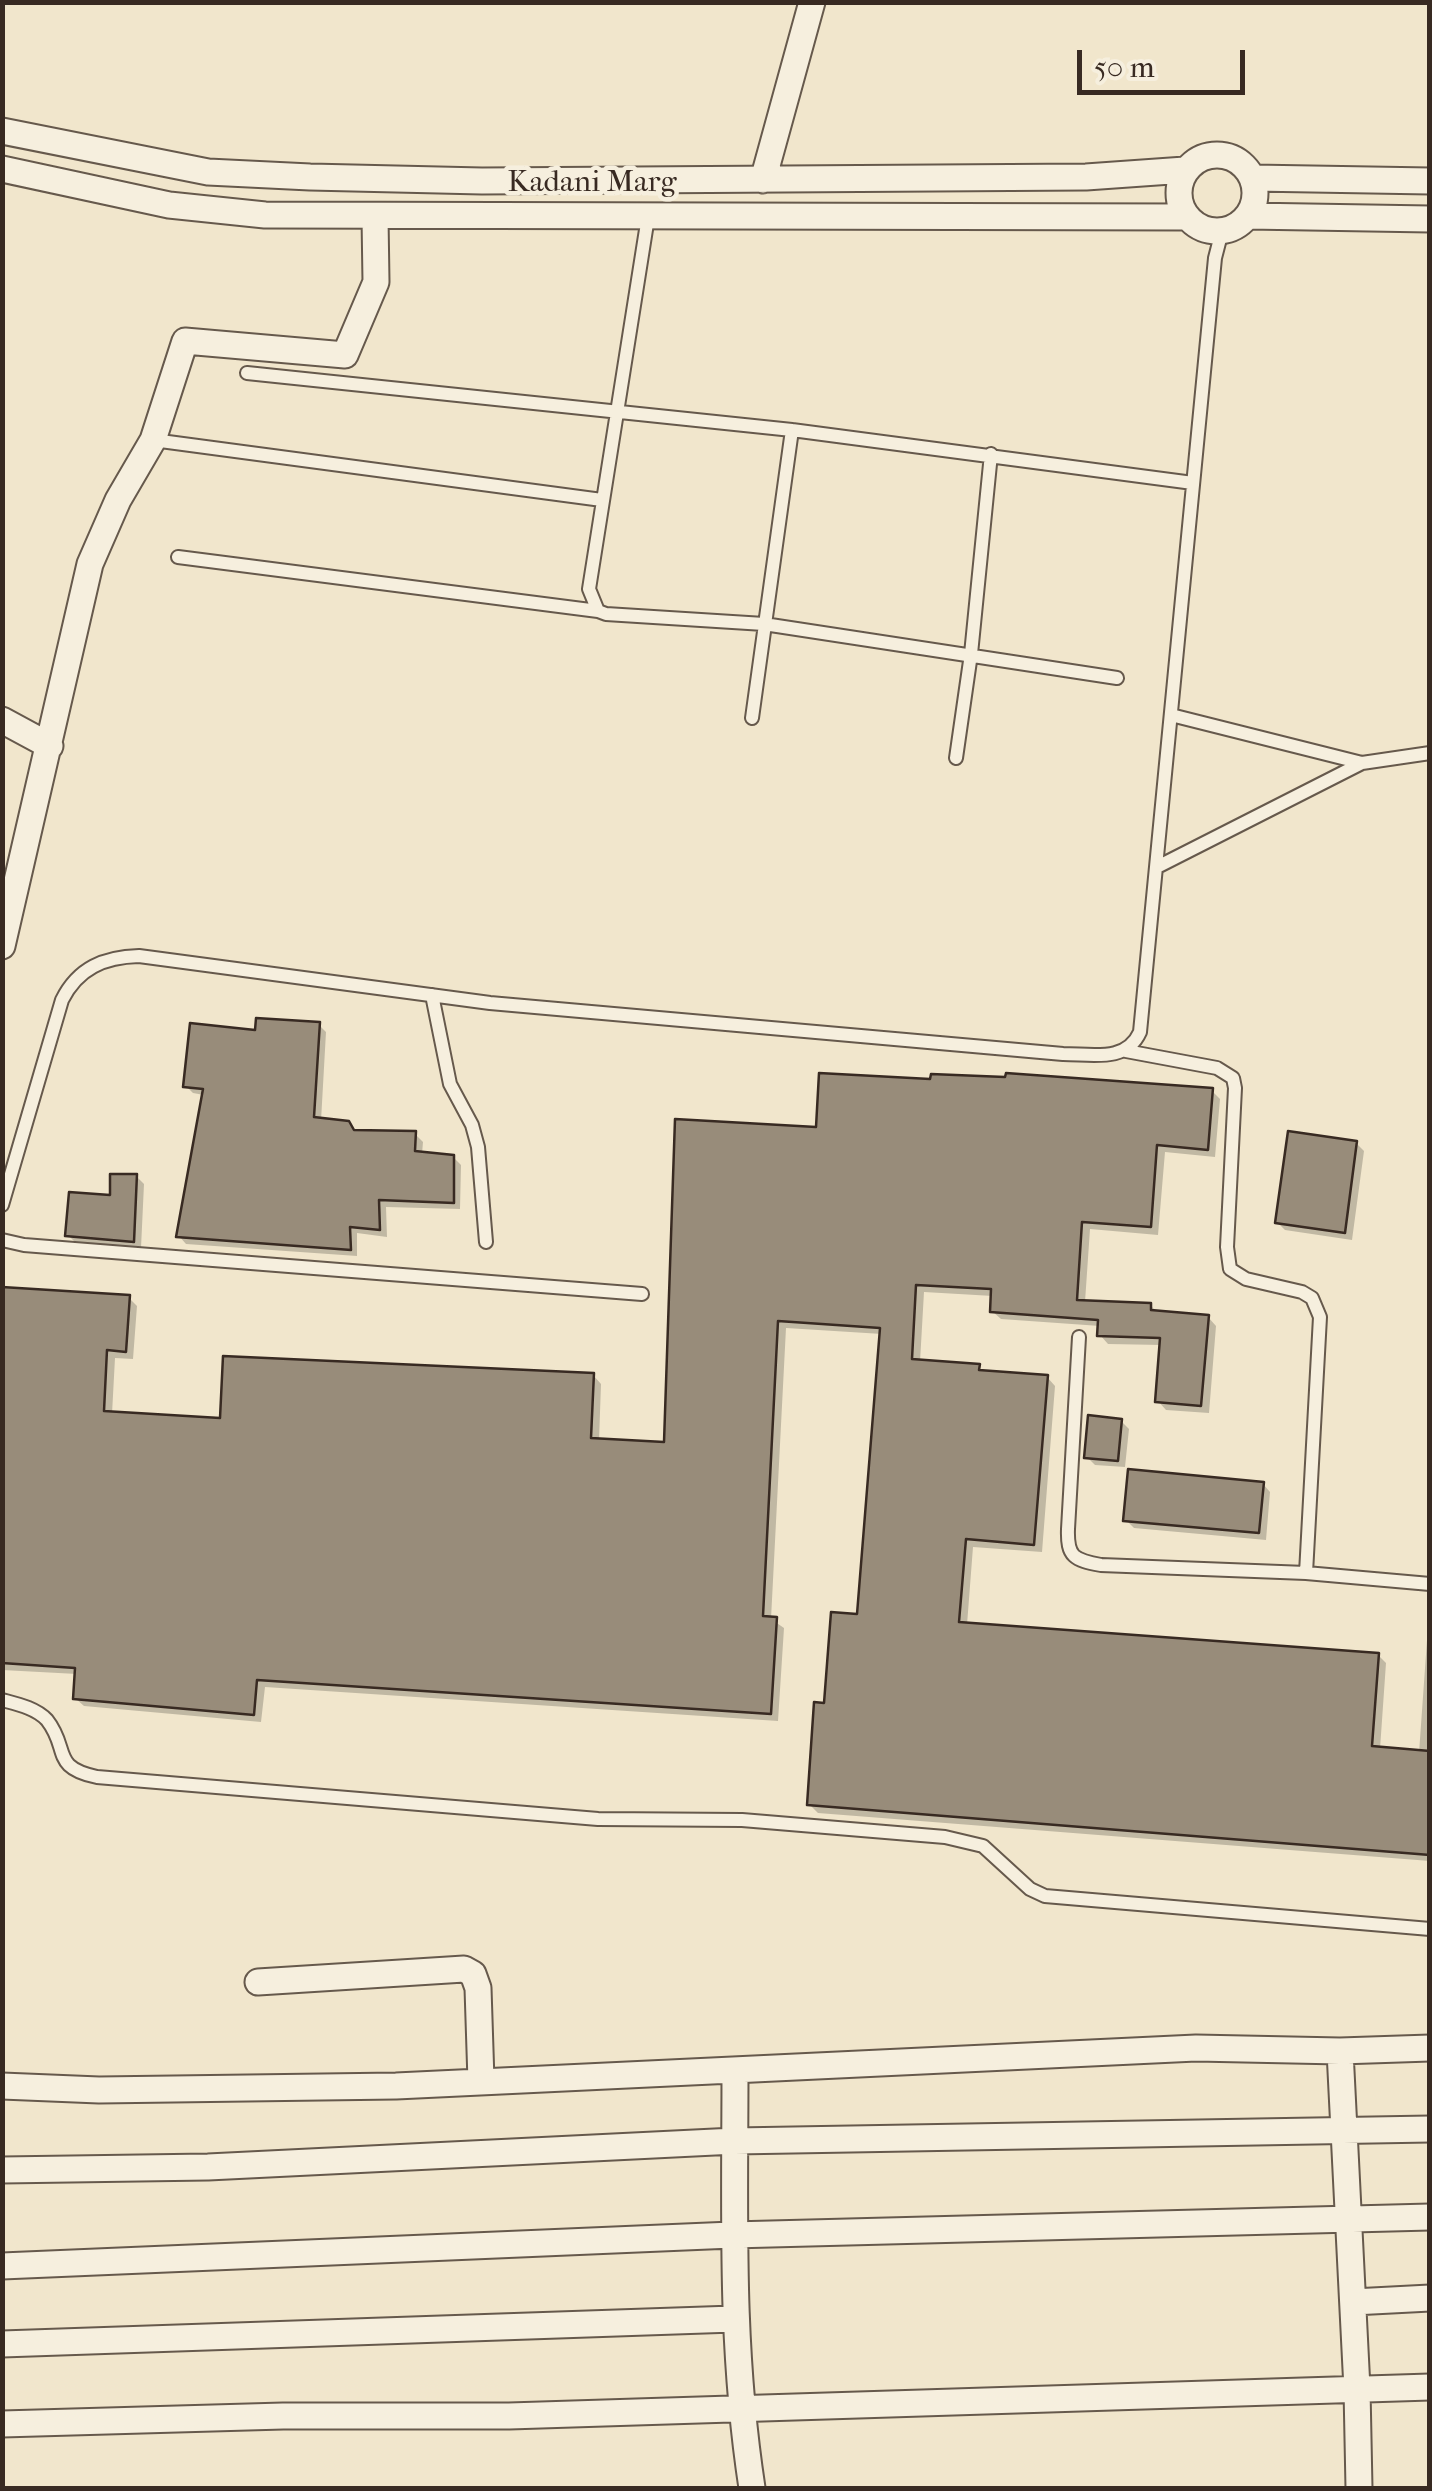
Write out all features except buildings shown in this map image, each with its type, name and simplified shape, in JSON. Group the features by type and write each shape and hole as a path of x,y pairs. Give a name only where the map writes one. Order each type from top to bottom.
{"street":[{"path":"762,180 812,2"},
{"name":"Kadani Marg","path":"2,131 208,172 464,180 762,180 1086,177 1185,170"},
{"path":"1215,154 1238,160 1252,178 1255,198 1248,216 1222,231 1196,226 1178,194 1185,170 1193,162 1215,154"},
{"name":"Kadani Marg","path":"2,169 168,206 265,215 1187,216"},
{"path":"1252,178 1430,181"},
{"path":"1248,216 1430,219"},
{"path":"2,946 90,564 118,500 153,440 186,341 345,355 376,282 375,217"},
{"path":"2,720 50,746"},
{"path":"258,1982 464,1969 474,1974 478,1988 481,2081"},
{"path":"2,2086 99,2090 396,2086 1196,2048 1430,2048"},
{"path":"1340,2051 1359,2488"},
{"path":"734,2070 734,2319 740,2408 752,2488"},
{"path":"2,2170 208,2167 735,2140 1430,2129"},
{"path":"2,2266 732,2235 1430,2217"},
{"path":"1352,2302 1430,2298"},
{"path":"2,2344 734,2319"},
{"path":"2,2424 283,2416 509,2416 1430,2387"}],"lane":[{"path":"598,611 589,589 648,217"},
{"path":"2,1205 62,1000 72,981 93,965 116,957 139,956 432,996 1063,1054 1114,1054 1135,1044 1140,1032 1158,866 1214,258 1222,231"},
{"path":"247,373 792,430 1193,483"},
{"path":"752,718 792,430"},
{"path":"153,440 602,500"},
{"path":"956,758 972,654 992,454"},
{"path":"178,556 606,614 764,624 1117,678"},
{"path":"1171,715 1362,764"},
{"path":"1158,866 1362,764 1430,753"},
{"path":"432,996 450,1084 472,1125 478,1146 486,1242"},
{"path":"1126,1051 1217,1068 1232,1078 1235,1088 1227,1247 1230,1269 1246,1279 1302,1292 1318,1306 1320,1347 1306,1573"},
{"path":"2,1240 24,1246 642,1294"},
{"path":"1079,1336 1067,1548 1072,1556 1101,1565 1306,1573 1430,1584"},
{"path":"2,1700 39,1713 50,1725 72,1770 97,1777 598,1819 742,1820 945,1836 983,1846 1030,1889 1045,1896 1430,1929"}]}
